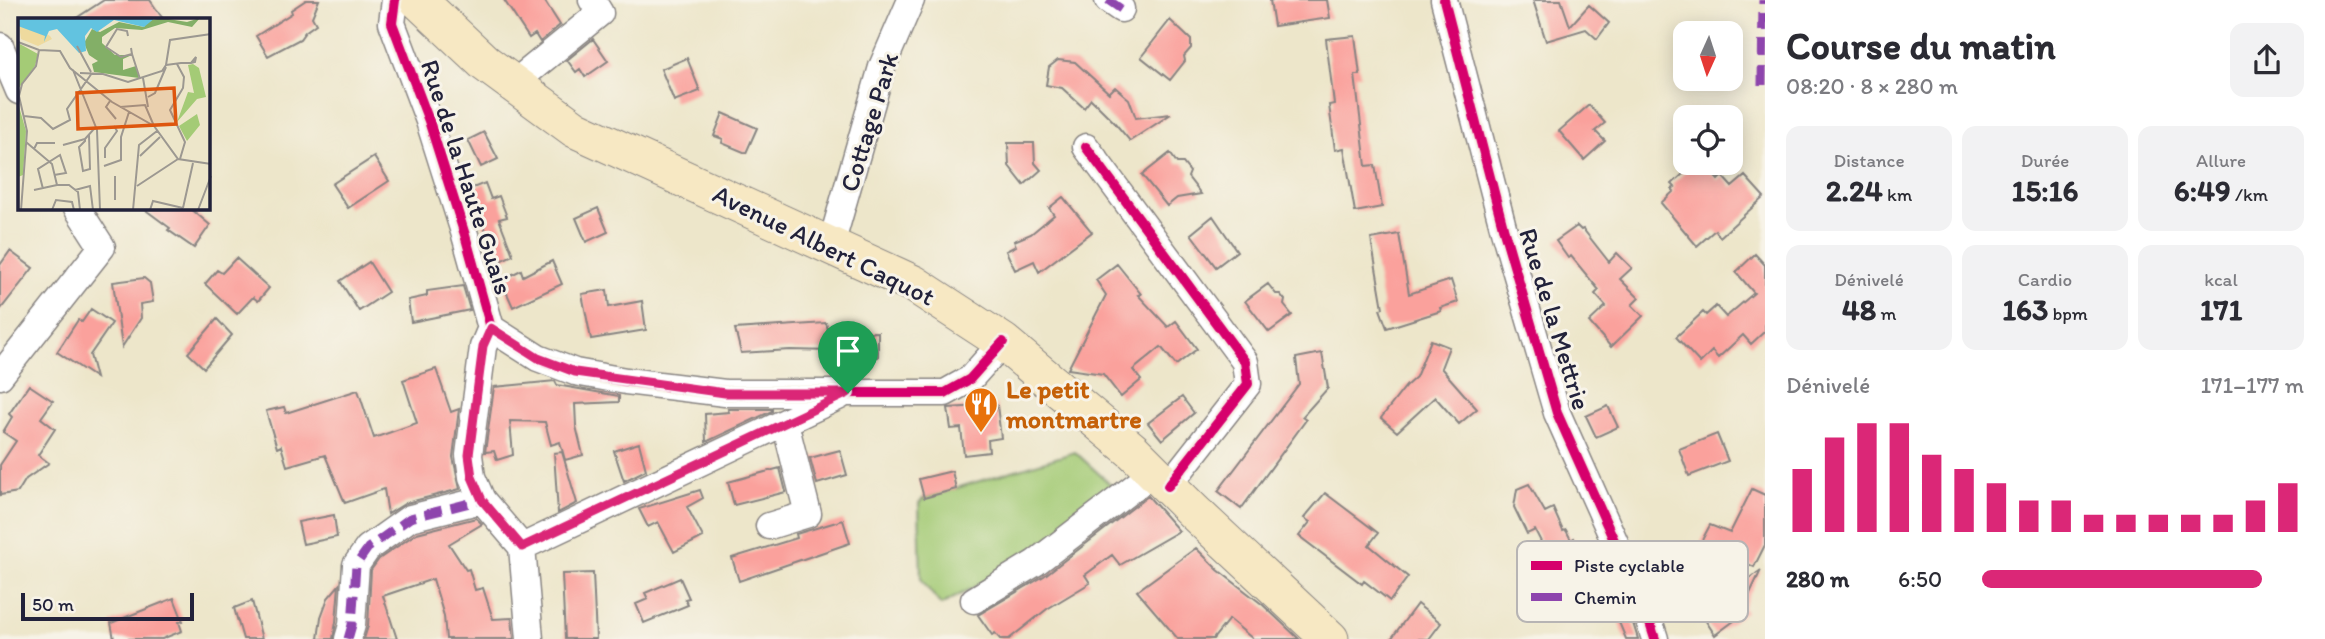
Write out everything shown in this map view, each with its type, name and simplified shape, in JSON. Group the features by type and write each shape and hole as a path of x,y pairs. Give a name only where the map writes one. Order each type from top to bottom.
{"main road":[{"name":"Avenue Albert Caquot","path":"418,0 485,64 575,129 914,284 1003,342 1133,451 1330,639"}],"street":[{"name":"Rue de la Haute Guais","path":"395,0 392,23 429,121 466,235 491,328 538,358 575,372 725,393 944,393 970,379 1003,342"},
{"path":"513,84 600,13 592,0"},
{"name":"Cottage Park","path":"831,245 882,67 911,0"},
{"name":"Rue de la Mettrie","path":"1444,0 1501,218 1557,413 1614,541"},
{"path":"0,46 18,90"},
{"path":"974,600 1161,479 1248,384 1245,362 1086,147"},
{"path":"0,376 102,247 78,210"},
{"path":"491,328 483,346 469,455 472,477 482,500 522,547 530,639"},
{"path":"522,547 848,393"},
{"path":"769,526 808,514 785,423"},
{"path":"348,639 352,625 356,565 368,548 410,518 482,500"},
{"name":"Rue de la Mettrie","path":"1650,622 1655,639"}],"green space":[{"path":"1075,452 1119,492 1025,560 941,605 921,580 919,503 924,498"}],"building":[{"path":"104,0 150,0 162,18 77,18"},
{"path":"306,0 319,0 312,17 316,24 300,39 268,56 256,36 292,13 291,10"},
{"path":"504,0 544,0 560,25 540,42 535,34 529,38"},
{"path":"1270,0 1327,0 1330,18 1274,26"},
{"path":"1533,0 1561,0 1570,26 1589,5 1609,23 1597,39 1586,29 1546,41"},
{"path":"1170,20 1191,40 1191,48 1184,56 1185,61 1170,80 1141,57"},
{"path":"1355,36 1360,75 1355,75 1366,166 1375,165 1382,207 1355,212 1344,148 1335,150 1329,105 1334,104 1326,39"},
{"path":"593,39 608,61 585,77 580,69 576,72 567,60"},
{"path":"687,58 700,91 674,101 661,69"},
{"path":"1058,60 1075,62 1109,93 1115,87 1129,99 1136,118 1171,114 1130,141 1091,99 1084,108 1062,88 1046,85 1049,67"},
{"path":"1589,105 1605,123 1595,131 1605,141 1584,160 1559,131"},
{"path":"723,113 757,128 746,153 722,143 723,139 714,136"},
{"path":"484,132 498,159 481,167 468,140"},
{"path":"1008,143 1034,143 1035,163 1041,170 1024,185 1009,166"},
{"path":"1170,153 1177,163 1183,163 1190,172 1188,177 1201,194 1177,198 1167,206 1142,175"},
{"path":"374,157 389,181 348,208 332,184"},
{"path":"1682,175 1714,175 1718,180 1722,176 1732,187 1745,176 1764,197 1720,237 1715,230 1697,246 1661,203 1674,191 1672,184"},
{"path":"485,183 491,199 499,196 507,217 499,219 513,255 498,262 470,189"},
{"path":"1063,197 1092,232 1039,272 1034,261 1015,270 1006,251 1016,246 1014,241 1031,234 1054,215 1049,208"},
{"path":"598,208 608,232 586,242 576,218"},
{"path":"146,210 192,210 210,225 194,248 168,230 170,228"},
{"path":"1213,216 1237,251 1216,267 1191,234"},
{"path":"1577,226 1583,229 1609,262 1617,253 1632,268 1620,279 1639,298 1632,305 1643,316 1611,347 1589,322 1606,306 1595,294 1599,290 1571,256 1568,258 1556,241"},
{"path":"1399,234 1409,294 1451,280 1458,302 1440,308 1441,311 1387,328 1380,309 1383,308 1371,239"},
{"path":"10,251 33,268 0,310 0,265"},
{"path":"1755,254 1765,265 1765,331 1751,344 1743,335 1718,358 1712,351 1700,363 1676,337 1703,312 1706,315 1716,306 1726,317 1754,293 1736,272"},
{"path":"236,258 269,288 258,301 253,297 237,314 205,284 217,270 222,273"},
{"path":"552,261 562,284 513,307 501,280 521,270 523,276"},
{"path":"369,262 388,292 359,311 340,281"},
{"path":"1117,264 1141,294 1138,295 1168,327 1176,321 1197,349 1176,365 1161,347 1133,370 1141,380 1121,397 1103,374 1068,369 1106,295 1096,280"},
{"path":"144,278 150,283 153,302 140,304 141,318 122,347 113,282"},
{"path":"1268,284 1285,300 1284,305 1292,315 1269,332 1245,301"},
{"path":"463,286 470,310 411,322 408,300 427,296 427,291"},
{"path":"607,290 609,307 642,301 646,330 591,339 582,294"},
{"path":"91,309 112,323 90,355 96,378 57,352 78,320 82,322"},
{"path":"217,319 232,335 204,368 188,353"},
{"path":"826,323 829,333 878,332 878,357 834,358 834,351 741,353 735,329"},
{"path":"1431,340 1449,347 1441,368 1477,409 1459,424 1435,397 1397,432 1381,418 1416,377"},
{"path":"1322,353 1328,388 1302,417 1306,420 1241,509 1218,491 1299,384 1296,358"},
{"path":"436,369 451,412 459,409 453,457 460,489 406,503 388,514 384,489 345,503 325,455 287,466 281,446 277,448 266,411 284,407 286,413 358,390 374,438 417,423 403,380"},
{"path":"555,381 557,385 619,396 619,402 575,404 576,426 583,455 565,460 560,442 551,445 545,422 510,421 513,455 497,460 494,451 485,452 494,387"},
{"path":"29,385 53,401 41,418 55,429 38,455 49,463 26,479 18,492 0,495 0,465 16,441 3,432 12,417 9,414"},
{"path":"1182,397 1194,413 1162,440 1148,423"},
{"name":"Le petit montmartre","path":"997,405 1001,438 988,440 989,452 964,455 961,428 951,429 948,408"},
{"path":"1608,406 1618,427 1596,437 1586,416"},
{"path":"728,409 772,411 706,442 705,414 729,412"},
{"path":"1717,434 1728,461 1689,476 1679,449"},
{"path":"639,443 646,470 624,481 614,451"},
{"path":"840,450 847,475 817,484 810,458"},
{"path":"562,452 577,503 558,513 554,453"},
{"path":"780,468 786,492 734,505 728,482"},
{"path":"952,471 956,489 924,498 919,479"},
{"path":"1529,484 1545,512 1553,508 1563,531 1566,530 1571,540 1574,538 1576,541 1541,541 1535,530 1527,534 1514,507 1517,489"},
{"path":"1752,489 1765,495 1765,545 1754,567 1748,564 1748,541 1702,541 1710,525 1730,533"},
{"path":"700,490 703,498 687,507 703,537 674,552 658,522 648,527 639,509"},
{"path":"1325,493 1378,533 1369,545 1408,577 1390,601 1364,581 1362,584 1299,536 1310,522 1304,518"},
{"path":"1148,496 1179,531 1120,565 1112,555 1085,575 1090,583 1047,609 1009,639 1000,639 995,633 992,635 978,615 1044,576"},
{"path":"334,515 337,537 303,544 298,522"},
{"path":"476,518 482,524 449,544 466,570 469,569 475,590 483,588 493,619 512,618 514,639 446,639 444,616 433,579 383,596 397,639 364,639 368,626 371,570 379,559 417,533"},
{"path":"843,520 850,543 739,581 732,558 797,538 796,534"},
{"path":"1196,548 1299,639 1253,639 1229,619 1213,639 1178,639 1137,591"},
{"path":"1761,570 1748,597 1748,580"},
{"path":"593,573 596,639 565,639 562,574"},
{"path":"680,578 689,598 685,599 688,605 644,623 636,604 648,599 645,593"},
{"path":"339,585 333,639 318,639 321,617 328,598"},
{"path":"174,598 183,621 179,622 182,631 162,639 114,639 111,623"},
{"path":"252,601 262,639 243,639 234,608"},
{"path":"1417,604 1441,623 1429,639 1391,639"},
{"path":"1619,622 1633,622 1638,639 1626,639"},
{"path":"1707,622 1733,622 1715,635"}],"marked path":[{"path":"1108,0 1121,9"},
{"path":"1762,85 1763,0"},
{"path":"348,639 352,625 356,565 368,548 410,518 482,500"}],"cycle path":[{"path":"395,0 392,23 429,121 491,328 538,358 575,372 725,393 945,393 970,379 1003,342"},
{"path":"1444,0 1504,231 1557,413 1614,541"},
{"path":"1086,147 1245,362 1248,384 1168,486"},
{"path":"1650,622 1655,639"}],"place":[{"name":"Le petit montmartre","path":"981,434"}],"route":[{"path":"491,328 538,358 575,372 725,393 848,393 522,547 482,500 472,477 469,455 483,346 491,328"}]}
